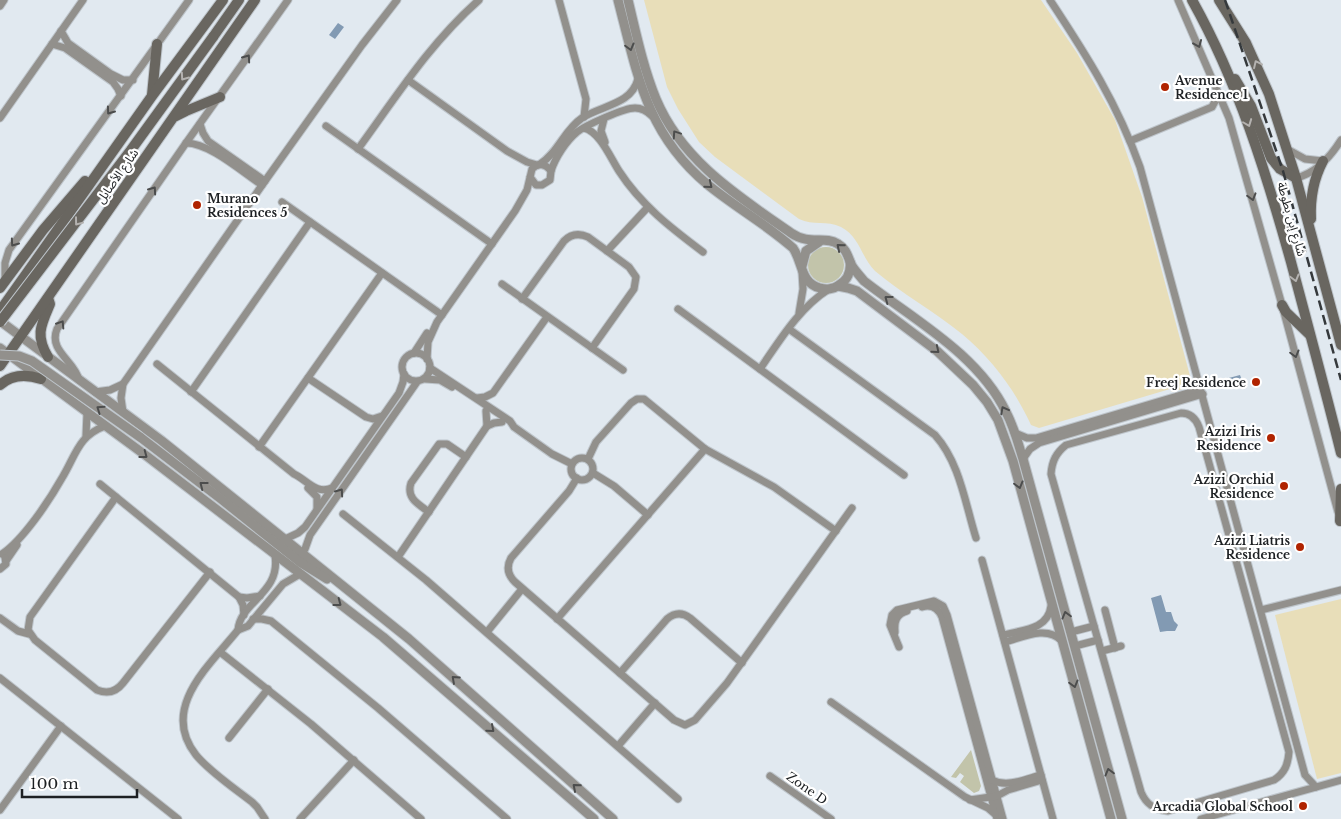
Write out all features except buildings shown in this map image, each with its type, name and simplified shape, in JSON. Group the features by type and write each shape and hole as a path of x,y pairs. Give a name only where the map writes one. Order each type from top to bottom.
{"main road":[{"name":"شارع الأصايل","path":"0,310 152,96 223,0"},
{"path":"0,322 131,150 239,0"},
{"name":"شارع الأصايل","path":"0,366 3,353 20,337 255,0"},
{"name":"شارع إبن بطوطة","path":"1192,0 1221,57 1249,126 1272,193 1341,453"},
{"name":"شارع إبن بطوطة","path":"1219,0 1254,59 1269,94 1288,149 1338,326 1341,345"},
{"path":"152,96 157,44"},
{"path":"1221,57 1247,98 1271,158 1280,169 1296,178"},
{"path":"170,122 186,111 220,97"},
{"path":"2,286 57,212 113,151"},
{"path":"1313,242 1311,197 1317,173 1323,161"},
{"path":"48,297 50,304 42,321 40,336 48,357"},
{"path":"1282,305 1290,316 1304,328 1313,342"},
{"path":"0,385 5,380 15,376 33,376 41,379"},
{"path":"1340,523 1341,489"}],"street":[{"path":"0,6 4,0"},
{"path":"0,118 83,0"},
{"path":"2,286 9,250 189,0"},
{"path":"80,380 74,366 56,346 54,340 57,329 288,0"},
{"path":"95,392 110,390 122,384 263,183 362,45 397,0"},
{"path":"358,149 437,41 479,0"},
{"path":"559,0 586,99 584,117"},
{"path":"618,0 638,79 652,116 671,147 695,174 793,248 811,284 820,288 848,288 857,291 937,351 958,369 987,402 998,420 1010,452 1111,819"},
{"path":"628,0 657,101 670,127 688,151 716,179 794,235 808,241 825,241 838,244 848,254 856,272 864,281 947,343 972,365 995,393 1006,412 1024,459 1122,819"},
{"path":"1050,0 1101,79 1130,141 1144,180 1305,774 1302,791"},
{"path":"1178,0 1226,111 1282,305 1340,523"},
{"path":"61,31 68,43 110,74 123,80 133,80"},
{"path":"52,44 65,48 113,82 121,96"},
{"path":"425,379 429,374 430,368 427,359 428,342 437,322 515,211 527,190 532,169 550,156 571,128 584,117 629,96 635,88 638,79"},
{"path":"408,80 507,151 526,167 536,185 542,186"},
{"path":"1212,107 1219,94"},
{"path":"586,99 598,110"},
{"path":"607,107 608,117 601,131 609,154"},
{"path":"1130,141 1212,107 1226,111"},
{"path":"515,211 533,191 550,180 554,162 569,141 584,128 608,117 636,108 645,110 652,116"},
{"path":"200,124 208,141 263,183"},
{"path":"326,126 492,244"},
{"path":"584,128 596,134 628,184 648,208 703,252"},
{"path":"1296,178 1309,174 1341,140"},
{"path":"186,143 198,144 208,149 263,183"},
{"path":"1288,149 1306,160 1323,161"},
{"path":"507,151 527,162 545,165 551,171"},
{"path":"282,202 442,315"},
{"path":"607,251 648,208"},
{"path":"191,392 310,222"},
{"path":"522,299 567,238 577,235 584,236 607,251 632,270 636,281 634,290 592,348"},
{"path":"798,316 803,289 802,269 806,251 814,243 825,241"},
{"path":"760,369 798,316 816,298 834,288 848,276 850,261"},
{"path":"259,447 382,273"},
{"path":"502,284 623,370"},
{"path":"678,310 904,475"},
{"path":"477,398 486,397 493,393 548,317"},
{"path":"0,322 200,471 341,585 434,661 613,819"},
{"path":"417,382 408,379 404,374 402,367 404,360 414,353 432,326 437,322"},
{"path":"789,329 927,428 939,439 953,462 976,538"},
{"path":"3,353 105,426 398,649 594,819"},
{"path":"3,353 32,361 140,437 301,563 324,578 341,585"},
{"path":"414,353 421,354 427,359"},
{"path":"157,364 294,474 318,490 332,488"},
{"path":"430,368 490,410 510,421 514,427 552,454 572,464"},
{"path":"283,540 301,530 315,512 401,389 404,374"},
{"path":"308,378 367,422 370,434"},
{"path":"301,554 320,520 417,382 425,379 440,380 459,388 477,398 509,427 514,427"},
{"path":"122,384 123,412"},
{"path":"1015,433 1027,438 1036,438 1202,392"},
{"path":"1024,459 1030,449 1039,443 1202,392"},
{"path":"398,557 487,426 493,393"},
{"path":"588,459 596,442 634,400 648,400 705,449 774,487 836,531"},
{"path":"345,404 369,418 382,416"},
{"path":"0,569 5,566 3,556 20,538 60,481 86,436 87,413"},
{"path":"1181,413 1186,413 1194,418 1199,427 1242,583 1289,752 1286,766 1274,780 1168,811 1157,809 1152,807 1141,792 1051,474 1055,456 1066,445 1073,442 1181,413"},
{"path":"487,426 502,422"},
{"path":"86,436 105,426"},
{"path":"428,512 410,496 410,483 440,444 447,444 466,457"},
{"path":"558,619 705,449"},
{"path":"579,458 588,459 592,464 592,473 588,478 577,478 572,471 572,464 579,458"},
{"path":"592,473 614,486 648,516"},
{"path":"294,474 315,494 318,501 315,512 320,520"},
{"path":"577,478 569,491 509,562 509,575 522,589 677,722 684,724 692,722 711,703 742,663 852,508"},
{"path":"100,484 239,596 244,605 244,615"},
{"path":"116,497 30,617 28,626 30,634 35,640 97,690 113,691 123,683 210,572"},
{"path":"343,514 398,557 487,632 678,799"},
{"path":"265,819 257,807 200,760 192,749 184,731 183,717 187,698 195,684 238,630 244,615 275,576 275,556"},
{"path":"982,560 1053,819"},
{"path":"238,630 245,628 283,584 300,574"},
{"path":"1242,583 1253,580"},
{"path":"487,632 522,589"},
{"path":"1261,610 1341,590"},
{"path":"239,596 247,598 262,594 271,598"},
{"path":"1247,601 1258,598"},
{"path":"895,634 890,622 892,615 897,610 931,601 936,601 943,606 992,780 994,796"},
{"path":"1004,638 1041,626 1048,618 1052,603"},
{"path":"266,605 266,613 271,621 378,708 507,819"},
{"path":"899,647 894,623 898,616 903,612 927,606 935,608 940,613 999,818"},
{"path":"1092,615 1107,608 1118,647 1102,651"},
{"path":"620,673 666,619 676,614 684,614 690,618 742,663"},
{"path":"0,618 18,630 30,634"},
{"path":"253,619 271,621"},
{"path":"1071,632 1094,626"},
{"path":"1004,638 1042,632 1055,635 1062,641"},
{"path":"1075,646 1098,640"},
{"path":"220,652 354,760 421,819"},
{"path":"0,678 178,819"},
{"path":"229,738 268,689"},
{"path":"831,702 970,800 988,808 999,818"},
{"path":"618,746 655,703"},
{"path":"0,810 61,726"},
{"path":"300,819 354,760"},
{"path":"1305,774 1316,787"},
{"name":"Zone D","path":"770,776 832,819"},
{"path":"992,780 1006,784 1042,777"},
{"path":"970,800 994,796 1042,777"},
{"path":"1200,819 1341,780"}],"green space":[{"path":"826,247 833,248 839,252 843,258 843,272 839,278 833,282 826,283 819,282 813,278 809,272 808,265 809,258 813,252 819,248"},
{"path":"971,750 981,786 979,791 974,793 960,782 964,776 960,773 956,778 951,777"}],"sand":[{"path":"644,0 1041,0 1077,53 1115,120 1142,197 1191,383 1186,388 1172,392 1170,389 1039,428 1031,425 1010,387 983,354 962,334 875,271 847,231 836,225 799,219 715,157 699,142 678,109 667,87"},
{"path":"1341,599 1341,773 1317,779 1275,615"}],"water":[{"path":"338,23 344,27 335,39 329,35"},
{"path":"1240,375 1243,383 1227,387 1225,379"},
{"path":"1161,595 1166,612 1171,612 1174,621 1178,625 1175,631 1160,632 1151,598"}],"railway":[{"path":"1225,0 1283,171 1341,380"}],"place":[{"name":"Avenue Residence 1","path":"1165,87"},
{"name":"Murano Residences 5","path":"197,205"},
{"name":"Freej Residence","path":"1256,382"},
{"name":"Azizi Iris Residence","path":"1271,438"},
{"name":"Azizi Orchid Residence","path":"1284,486"},
{"name":"Azizi Liatris Residence","path":"1300,547"},
{"name":"Arcadia Global School","path":"1303,806"}]}
